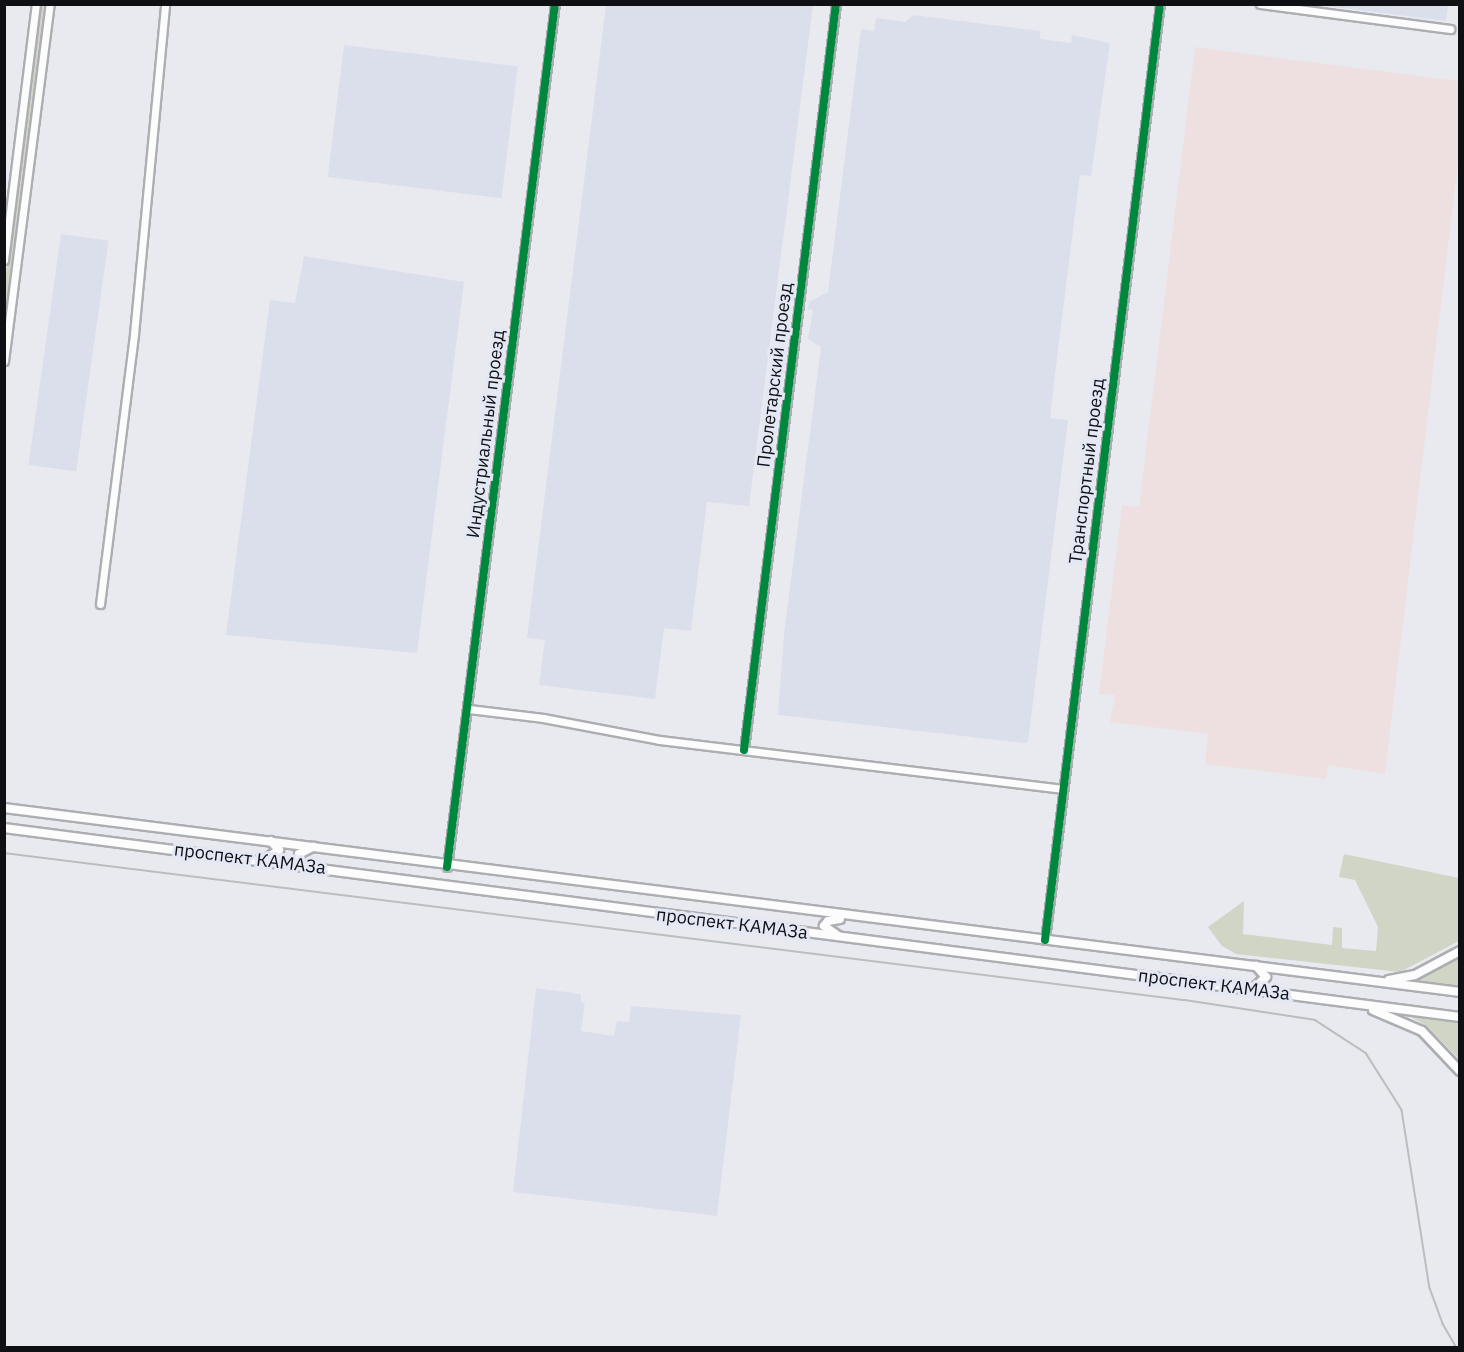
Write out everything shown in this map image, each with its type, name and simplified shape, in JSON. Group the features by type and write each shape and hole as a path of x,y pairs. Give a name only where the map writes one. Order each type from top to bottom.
{"main road":[{"name":"проспект КАМАЗа","path":"4,808 319,846 447,867 1460,992"},
{"name":"проспект КАМАЗа","path":"4,828 266,860 496,895 1460,1017"},
{"path":"266,860 279,850 270,840"},
{"path":"308,866 300,862 299,854 319,846"},
{"path":"848,939 824,926 828,921 852,917"},
{"path":"1361,980 1415,975 1460,951"},
{"path":"1252,989 1266,977 1255,965"},
{"path":"1350,1003 1390,1015 1422,1031 1460,1071"}],"street":[{"path":"4,260 36,4"},
{"path":"4,361 50,4"},
{"path":"100,604 134,334 165,4"},
{"name":"Индустриальный проезд","path":"447,867 470,709 555,4"},
{"name":"Пролетарский проезд","path":"744,750 836,4"},
{"name":"Транспортный проезд","path":"1045,940 1160,4"},
{"path":"1260,4 1450,29"},
{"path":"470,709 744,750 1062,789"}],"shaded area":[{"path":"606,5 813,5 749,506 707,502 691,631 664,628 655,699 539,685 545,640 527,638"},
{"path":"1319,5 1448,5 1446,21"},
{"path":"913,15 1040,31 1040,39 1071,43 1072,35 1110,43 1091,176 1080,175 1057,358 1050,418 1068,420 1028,742 1024,743 778,715 784,634 821,347 808,339 813,310 808,309 809,302 828,292 861,29 874,31 876,18 905,22"},
{"path":"344,45 518,66 501,198 328,177"},
{"path":"1195,47 1459,81 1459,154 1385,774 1328,765 1326,779 1205,764 1208,734 1110,722 1115,695 1099,694 1122,505 1139,507"},
{"path":"61,234 109,241 76,471 29,465"},
{"path":"304,256 464,282 417,653 226,635 270,300 295,303"},
{"path":"536,988 581,994 581,1002 585,1003 581,1031 614,1036 617,1021 629,1022 631,1006 741,1015 717,1216 513,1192"}],"green space":[{"path":"39,5 45,5 5,324 5,282"},
{"path":"1344,854 1459,878 1459,941 1400,972 1236,954 1222,946 1208,927 1244,901 1243,934 1332,945 1333,927 1342,928 1342,948 1376,951 1378,927 1355,880 1339,877"},
{"path":"1459,958 1459,986 1413,981 1430,974"},
{"path":"1404,1013 1459,1022 1459,1059 1427,1026"}],"tram line":[{"path":"4,853 1185,1000 1315,1020 1366,1053 1402,1110 1430,1288 1443,1324 1457,1348"}],"cycle path":[{"path":"447,867 555,4"},
{"path":"744,750 836,4"},
{"path":"1045,940 1160,4"}]}
